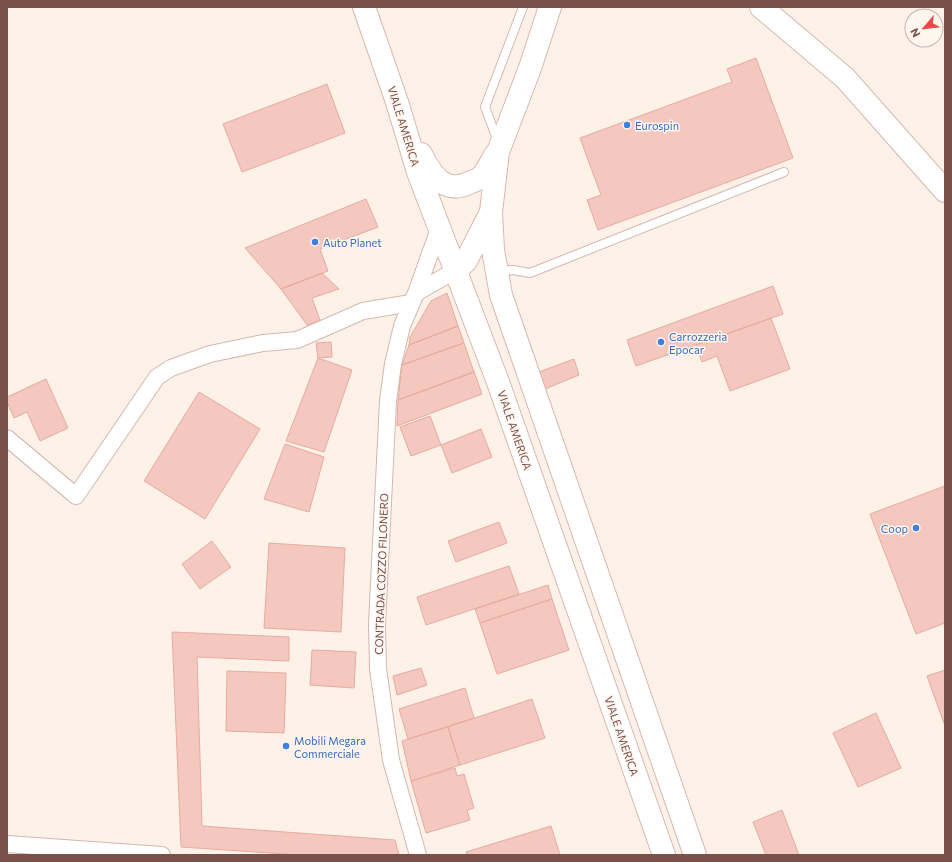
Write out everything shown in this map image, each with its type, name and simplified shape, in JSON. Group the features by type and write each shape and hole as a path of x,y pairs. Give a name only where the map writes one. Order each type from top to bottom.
{"main road":[{"name":"VIALE AMERICA","path":"364,7 397,102 418,172 498,382 664,855"},
{"path":"397,102 430,172 440,182 452,186 465,185 480,178 499,149 530,68 550,7"},
{"path":"530,68 548,47 566,7"},
{"path":"761,7 845,78 945,190"},
{"path":"499,149 491,212 493,250 501,295 695,855"},
{"path":"456,270 466,260 491,212"}],"street":[{"name":"CONTRADA COZZO FILONERO","path":"418,855 391,760 378,669 377,624 388,401 393,364 402,326 414,298 439,229"},
{"path":"7,438 76,496 157,378 171,368 210,354 263,343 297,340 363,311 414,298 456,270"},
{"path":"7,844 162,855"}],"lane":[{"path":"499,149 485,107 523,7"},
{"path":"497,271 514,270 530,273 784,172"}],"building":[{"path":"756,58 793,158 598,230 587,200 601,195 580,138 732,82 727,69"},
{"path":"327,84 345,133 242,172 223,124"},
{"path":"366,199 378,227 320,249 328,271 281,289 245,248"},
{"path":"322,273 339,289 312,298 320,320 307,325 281,289"},
{"path":"773,286 783,314 636,366 627,340"},
{"path":"447,293 458,326 409,345 410,337 431,301"},
{"path":"771,318 790,369 730,391 717,356 702,362 696,345"},
{"path":"458,326 464,343 402,365 409,345"},
{"path":"331,342 332,357 318,358 316,343"},
{"path":"464,343 474,372 398,400 402,365"},
{"path":"318,358 352,370 324,452 286,441"},
{"path":"574,359 579,375 545,389 539,372"},
{"path":"474,372 482,394 397,426 398,400"},
{"path":"46,379 68,428 40,441 27,412 14,418 7,402 7,397"},
{"path":"199,392 260,429 205,519 144,481"},
{"path":"430,416 441,445 411,456 400,427"},
{"path":"481,429 492,457 452,473 441,445"},
{"path":"285,444 324,457 309,512 264,499"},
{"path":"945,486 945,623 916,634 870,514"},
{"path":"499,522 507,543 456,562 448,541"},
{"path":"212,541 231,567 200,589 182,564"},
{"path":"269,543 345,548 341,632 264,628"},
{"path":"509,566 519,594 426,625 417,597"},
{"path":"548,585 552,599 480,623 475,609"},
{"path":"552,599 569,650 497,674 480,623"},
{"path":"172,632 289,637 289,661 197,657 202,826 395,840 399,855 300,855 181,847"},
{"path":"312,650 356,652 354,688 310,685"},
{"path":"421,668 427,685 397,695 393,676"},
{"path":"945,670 945,726 927,676"},
{"path":"227,671 286,673 284,733 226,731"},
{"path":"465,688 474,718 408,739 399,709"},
{"path":"532,699 545,738 460,765 448,727"},
{"path":"876,713 901,768 858,787 833,733"},
{"path":"448,727 460,765 411,781 402,741"},
{"path":"455,768 457,776 464,774 474,808 467,810 470,820 426,833 411,781"},
{"path":"782,810 799,855 766,855 753,822"},
{"path":"551,826 560,855 467,855 466,852"}],"place":[{"name":"Eurospin","path":"627,125"},
{"name":"Auto Planet","path":"315,242"},
{"name":"Carrozzeria Epocar","path":"661,342"},
{"name":"Coop","path":"916,528"},
{"name":"Mobili Megara Commerciale","path":"286,746"}]}
